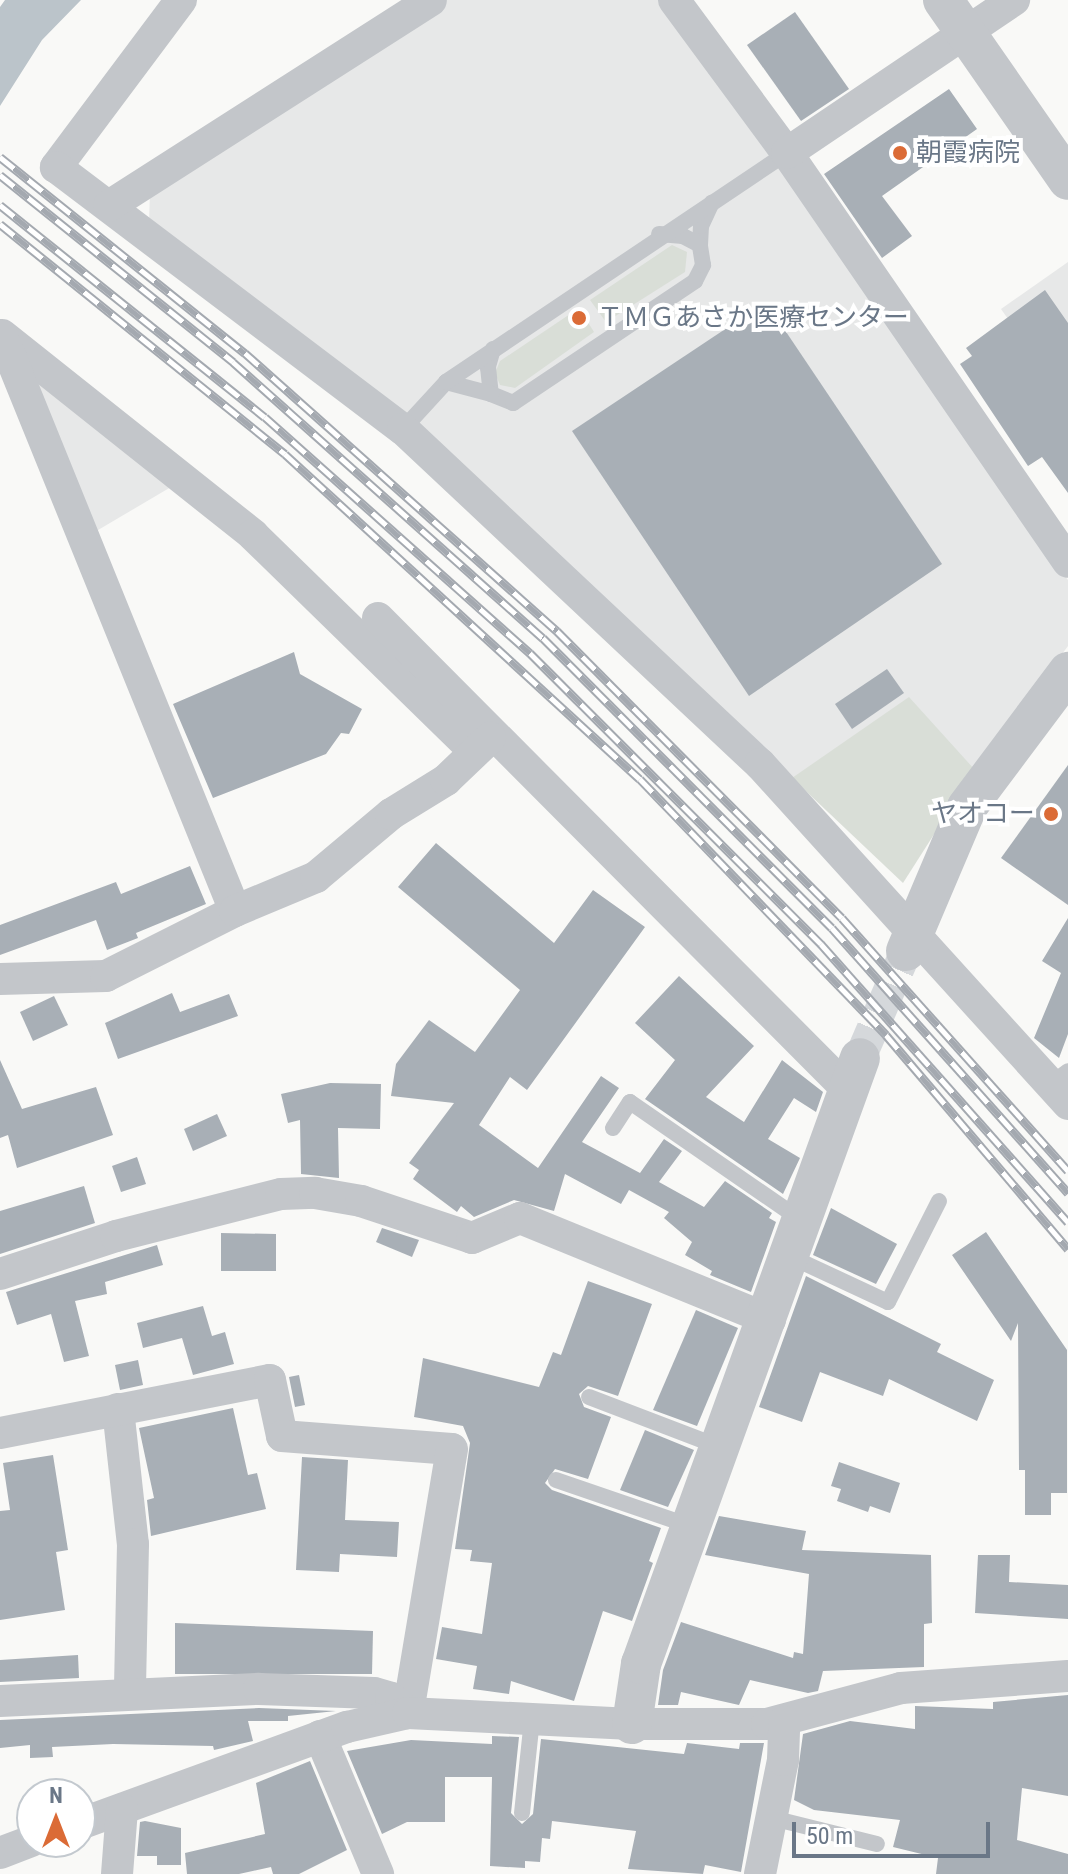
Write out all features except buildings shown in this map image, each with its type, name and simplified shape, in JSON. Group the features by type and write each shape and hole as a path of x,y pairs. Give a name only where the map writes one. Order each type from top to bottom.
{"street":[{"path":"181,0 56,167 403,429 760,764 910,941 1062,1086"},
{"path":"109,206 431,0"},
{"path":"674,0 787,153 1068,562"},
{"path":"943,0 1068,180"},
{"path":"787,153 1014,0"},
{"path":"1,334 253,535 854,1074 770,1320 641,1664 632,1724"},
{"path":"1,334 235,911"},
{"path":"378,618 485,742"},
{"path":"910,941 967,807 1068,672"},
{"path":"0,979 28,974 106,976 235,911 316,877 391,814 446,780 485,742"},
{"path":"0,1274 146,1228 281,1194 315,1193 361,1201 472,1238 520,1218 770,1320"},
{"path":"0,1433 270,1380 282,1436 452,1449 408,1713"},
{"path":"118,1409 133,1544 130,1692"},
{"path":"96,1818 320,1736 408,1713 632,1724 784,1722 901,1688 1068,1676"},
{"path":"0,1701 130,1692 374,1693 391,1698 408,1713"},
{"path":"760,1874 772,1818 784,1722"},
{"path":"320,1736 378,1874"},
{"path":"117,1874 122,1809"}],"lane":[{"path":"403,429 446,382 659,234 787,153"},
{"path":"446,382 513,403 695,281 703,265 701,226 713,201"},
{"path":"659,234 683,236 700,245"},
{"path":"491,394 488,367 493,349"},
{"path":"613,1128 630,1102 796,1238 888,1302 939,1201"},
{"path":"589,1397 721,1448"},
{"path":"556,1480 691,1527"},
{"path":"522,1813 532,1719"},
{"path":"772,1818 877,1844"}],"shaded area":[{"path":"5,0 81,0 42,40 0,106 0,7"},
{"name":"ＴＭＧあさか医療センター","path":"445,0 663,0 1068,580 1068,646 975,770 792,778 149,224 150,191"},
{"path":"672,245 687,252 685,272 606,322 590,300"},
{"path":"1068,262 1068,372 1052,382 1001,309"},
{"path":"579,308 594,332 515,388 500,385 495,373 500,361"},
{"path":"38,374 171,487 93,533 27,377"},
{"path":"909,697 975,770 903,883 792,778"}],"tunnel":[{"path":"860,1058 906,951"}],"railway":[{"path":"0,157 245,353 557,631 842,918 1068,1171"},
{"path":"0,175 233,362 543,638 832,928 1068,1193"},
{"path":"0,205 265,417 530,653 821,944 1068,1222"},
{"path":"0,224 285,454 640,779 886,1035 1068,1249"}],"place":[{"name":"朝霞病院","path":"900,153"},
{"name":"ＴＭＧあさか医療センター","path":"579,318"},
{"name":"ヤオコー","path":"1051,814"}]}
